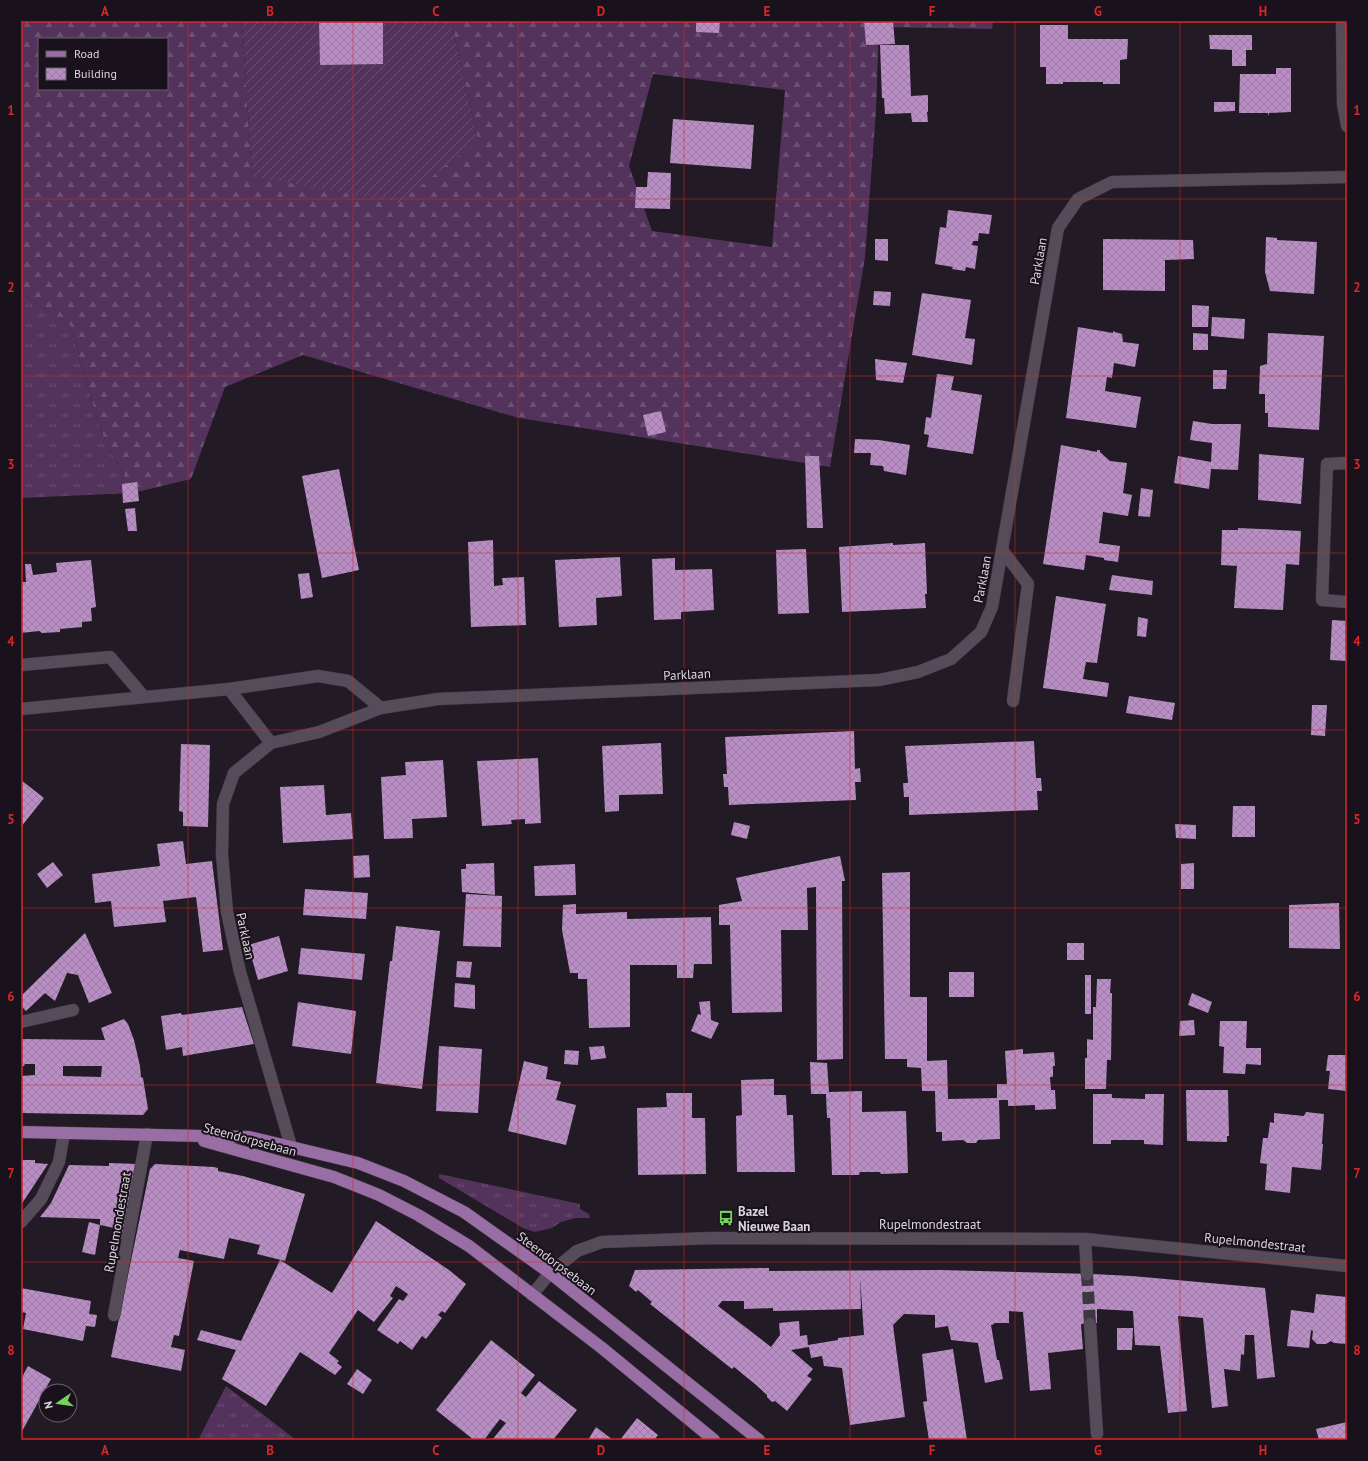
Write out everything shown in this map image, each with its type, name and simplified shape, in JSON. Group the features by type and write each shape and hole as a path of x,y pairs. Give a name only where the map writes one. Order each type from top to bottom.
{"main road":[{"path":"21,1132 188,1136"},
{"name":"Steendorpsebaan","path":"188,1136 249,1137 358,1163 404,1181 464,1212 550,1273 759,1440"},
{"name":"Steendorpsebaan","path":"188,1136 334,1176 379,1195 418,1215 469,1246 602,1348 714,1440"}],"street":[{"path":"1342,21 1343,104 1347,126"},
{"name":"Parklaan","path":"291,1146 240,972 227,912 222,855 224,804 234,773 271,743 319,732 381,708 438,699 879,680 918,672 951,660 981,632 992,608 1058,228 1078,199 1112,182 1347,177"},
{"path":"1347,463 1328,464 1322,600 1347,602"},
{"path":"1002,550 1028,584 1013,701"},
{"path":"21,665 110,657 144,697"},
{"path":"21,709 229,689 318,676 348,681 381,708"},
{"path":"229,689 271,743"},
{"path":"21,1022 73,1010"},
{"path":"21,1222 41,1199 59,1162 64,1133"},
{"name":"Rupelmondestraat","path":"114,1315 147,1134"},
{"name":"Rupelmondestraat","path":"532,1295 550,1273 578,1251 602,1242 713,1238 1085,1239 1347,1266"},
{"path":"1085,1239 1087,1274"},
{"path":"1090,1324 1098,1434"}],"green space":[{"path":"21,21 242,21 252,176 478,140 451,21 993,21 992,29 879,27 876,110 865,257 830,467 519,418 303,355 225,387 191,479 133,493 100,429 70,325 21,293","holes":["653,74 785,90 772,247 652,231 629,166"]},
{"path":"242,21 451,21 478,140 399,203 252,176"},
{"path":"21,293 70,325 100,429 133,493 21,498"},
{"path":"439,1174 580,1204 580,1209 589,1214 590,1218 575,1218 561,1222 552,1228 535,1232 523,1228 439,1178"},
{"path":"226,1386 296,1440 198,1440"}],"building":[{"path":"319,21 383,21 383,64 320,65"},
{"path":"696,21 720,21 719,33 696,32"},
{"path":"864,21 893,21 895,44 866,45"},
{"path":"1040,25 1068,25 1068,39 1128,39 1127,59 1120,60 1120,84 1103,84 1103,82 1063,82 1063,84 1046,84 1046,67 1040,67"},
{"path":"1209,35 1252,35 1252,50 1246,50 1246,66 1232,66 1232,50 1210,49"},
{"path":"880,45 909,45 911,96 928,95 928,122 912,122 911,113 885,114 884,98 882,98"},
{"path":"1276,68 1291,68 1291,112 1269,113 1269,116 1268,113 1239,113 1240,74 1276,74"},
{"path":"1214,102 1235,102 1235,111 1214,112"},
{"path":"673,119 754,125 751,169 670,163"},
{"path":"648,172 671,173 670,209 635,208 636,187 647,187"},
{"path":"948,210 992,215 989,234 979,233 978,241 973,241 972,245 978,246 975,269 966,267 965,271 935,264 940,227 946,228"},
{"path":"1266,237 1277,238 1277,240 1317,242 1314,294 1270,291 1265,272"},
{"path":"875,239 888,239 888,261 875,260"},
{"path":"1103,239 1193,240 1194,259 1165,260 1165,291 1103,290"},
{"path":"874,291 891,292 890,306 873,305"},
{"path":"922,293 971,300 965,338 975,339 972,365 912,355"},
{"path":"1192,305 1209,306 1208,327 1192,327"},
{"path":"1212,317 1245,319 1244,339 1211,336"},
{"path":"1078,327 1113,333 1113,331 1122,334 1123,342 1139,344 1135,367 1114,363 1112,378 1107,377 1105,391 1141,397 1136,428 1066,418"},
{"path":"1193,333 1208,334 1208,350 1193,350"},
{"path":"1268,333 1324,336 1319,430 1268,427 1268,413 1265,413 1265,394 1259,394 1260,366 1267,364"},
{"path":"875,359 907,363 903,383 876,380"},
{"path":"1213,370 1227,370 1226,389 1213,389"},
{"path":"937,374 954,376 951,390 982,395 973,454 927,447 929,435 924,434 926,417 931,418"},
{"path":"661,411 666,432 648,436 643,415"},
{"path":"1193,421 1212,424 1241,424 1238,470 1211,469 1209,489 1174,483 1178,456 1211,462 1212,443 1190,440"},
{"path":"855,439 879,440 910,445 906,475 884,471 883,466 870,465 871,453 854,453"},
{"path":"1061,445 1097,452 1097,450 1100,450 1100,452 1110,461 1127,463 1123,493 1132,495 1128,516 1103,512 1099,543 1120,546 1118,562 1086,555 1084,570 1043,564"},
{"path":"1259,454 1304,458 1301,504 1258,500"},
{"path":"805,456 819,456 823,528 807,528"},
{"path":"339,469 359,570 322,578 302,476"},
{"path":"137,482 139,501 123,503 122,484"},
{"path":"1141,488 1153,490 1150,517 1138,516"},
{"path":"135,508 137,531 128,531 125,509"},
{"path":"1238,528 1301,531 1299,565 1286,564 1283,610 1234,608 1237,566 1221,565 1222,530 1238,530"},
{"path":"493,540 494,586 503,585 502,578 524,577 526,625 471,627 468,542"},
{"path":"893,543 893,545 925,543 927,594 925,594 926,608 842,612 839,547"},
{"path":"806,549 809,613 778,614 776,550"},
{"path":"620,557 622,596 596,598 597,625 559,627 555,560"},
{"path":"675,558 675,570 712,569 714,610 681,612 681,619 654,620 652,559"},
{"path":"91,560 96,607 91,608 92,621 82,622 82,627 60,629 60,632 42,633 39,631 21,633 21,582 26,582 25,564 31,564 33,575 57,572 56,563"},
{"path":"309,573 313,597 301,599 298,574"},
{"path":"1112,575 1153,581 1152,595 1109,590"},
{"path":"1056,596 1106,604 1097,663 1086,662 1083,679 1109,683 1107,697 1043,688"},
{"path":"1138,617 1148,619 1146,637 1137,636"},
{"path":"1332,620 1347,621 1347,661 1330,660"},
{"path":"1129,696 1175,703 1172,720 1126,713"},
{"path":"1312,705 1327,705 1325,736 1311,735"},
{"path":"854,731 855,769 860,768 861,782 855,782 856,800 729,805 728,787 724,787 723,774 727,774 725,737"},
{"path":"1034,741 1036,778 1041,778 1042,791 1037,791 1038,810 909,815 909,797 904,797 903,783 908,783 905,746"},
{"path":"661,743 663,794 619,795 619,811 605,812 602,746"},
{"path":"181,744 210,745 208,827 183,826 183,812 179,811"},
{"path":"538,758 541,823 525,824 525,819 511,820 512,824 482,826 477,761"},
{"path":"443,760 447,817 412,819 413,838 384,839 381,777 406,775 405,762"},
{"path":"21,780 44,798 21,827"},
{"path":"324,785 326,815 351,813 353,839 283,843 280,787"},
{"path":"1233,806 1255,806 1255,837 1232,837"},
{"path":"734,822 750,826 747,839 731,835"},
{"path":"1175,824 1196,825 1196,839 1176,838"},
{"path":"183,841 186,864 212,861 223,950 203,952 196,897 163,901 166,922 114,927 111,901 95,903 92,874 160,866 157,844"},
{"path":"369,855 370,877 354,878 353,856"},
{"path":"840,856 845,881 842,881 843,1059 817,1060 816,887 807,888 808,930 781,930 782,1012 732,1013 730,925 719,925 719,905 742,901 736,878"},
{"path":"53,862 63,875 47,888 37,874"},
{"path":"494,863 495,895 462,892 461,869 466,869 466,864"},
{"path":"1194,863 1194,889 1181,889 1181,864"},
{"path":"575,864 576,895 535,896 534,866"},
{"path":"910,872 910,997 927,997 927,1061 947,1060 948,1099 997,1098 997,1084 1007,1084 1005,1051 1023,1049 1023,1054 1054,1052 1055,1066 1053,1066 1053,1077 1050,1077 1051,1090 1055,1090 1056,1109 1035,1110 1035,1105 1008,1106 1008,1100 999,1100 1000,1139 978,1140 976,1143 967,1143 963,1140 942,1141 942,1132 936,1132 935,1091 922,1091 921,1068 907,1067 907,1059 885,1059 882,873"},
{"path":"305,889 368,893 366,919 303,915"},
{"path":"466,894 502,896 501,947 463,946"},
{"path":"1339,903 1340,949 1289,948 1289,905"},
{"path":"576,904 576,914 627,912 627,919 711,917 712,964 694,964 693,978 677,978 677,965 630,965 630,1027 589,1028 587,979 578,979 578,973 570,973 562,930 563,905"},
{"path":"396,926 440,931 422,1089 376,1083 390,961 392,961"},
{"path":"85,933 112,993 89,1003 78,975 67,973 55,1001 45,993 26,1011 21,1006 21,996"},
{"path":"279,936 288,971 258,980 248,945"},
{"path":"1067,943 1084,943 1084,960 1067,960"},
{"path":"301,948 365,954 362,980 298,974"},
{"path":"457,961 472,962 470,978 456,977"},
{"path":"949,972 974,972 974,997 949,997"},
{"path":"1085,975 1091,975 1091,1014 1085,1014"},
{"path":"1097,979 1111,979 1111,1060 1107,1060 1106,1089 1085,1089 1085,1058 1087,1058 1087,1039 1093,1040 1093,1007 1096,1007"},
{"path":"455,983 475,985 475,1009 454,1007"},
{"path":"1192,993 1212,1002 1208,1013 1188,1005"},
{"path":"710,1001 711,1020 719,1023 711,1039 691,1031 698,1014 701,1015 699,1002"},
{"path":"298,1002 356,1011 351,1054 292,1046"},
{"path":"242,1007 254,1044 183,1056 182,1047 166,1050 161,1016 181,1013 182,1015"},
{"path":"124,1019 128,1024 134,1040 141,1077 143,1078 148,1109 143,1115 21,1113 21,1076 35,1075 35,1064 25,1064 24,1066 21,1066 21,1039 105,1040 101,1028","holes":["63,1066 102,1066 101,1077 63,1076"]},
{"path":"1194,1020 1195,1035 1179,1036 1180,1021"},
{"path":"1220,1021 1247,1021 1246,1048 1261,1048 1261,1065 1246,1064 1245,1074 1223,1073 1224,1047 1219,1046"},
{"path":"439,1046 482,1049 478,1113 436,1111"},
{"path":"604,1046 606,1058 591,1060 589,1047"},
{"path":"565,1050 579,1051 578,1065 564,1064"},
{"path":"1328,1055 1347,1055 1347,1091 1328,1089 1330,1071 1326,1071"},
{"path":"524,1061 548,1067 546,1079 561,1082 556,1100 576,1105 566,1145 508,1131"},
{"path":"810,1062 827,1063 829,1092 862,1091 862,1112 906,1111 908,1173 881,1174 880,1172 860,1172 859,1175 832,1175 830,1118 827,1118 826,1094 811,1094"},
{"path":"774,1079 774,1095 786,1095 787,1115 793,1115 795,1172 737,1172 736,1116 742,1115 741,1080"},
{"path":"1186,1090 1228,1090 1229,1136 1227,1136 1227,1142 1187,1141"},
{"path":"666,1093 692,1093 692,1118 705,1118 706,1174 638,1175 637,1108 667,1107"},
{"path":"1093,1094 1112,1094 1112,1098 1145,1099 1145,1094 1164,1094 1163,1145 1144,1144 1144,1140 1111,1140 1111,1144 1093,1144"},
{"path":"1306,1112 1324,1114 1321,1170 1292,1167 1290,1193 1265,1190 1267,1164 1260,1163 1263,1138 1268,1138 1270,1122 1274,1123 1274,1113 1304,1116"},
{"path":"21,1160 35,1160 35,1163 48,1164 21,1205"},
{"path":"109,1163 138,1164 121,1242 112,1242 114,1228 100,1225 100,1219 40,1217 51,1203 69,1165 109,1166"},
{"path":"155,1164 214,1167 218,1168 218,1171 243,1176 305,1194 285,1261 257,1254 260,1245 229,1238 224,1259 180,1250 178,1258 194,1261 179,1336 174,1335 171,1347 185,1350 181,1371 111,1357 150,1169"},
{"path":"376,1221 449,1270 466,1284 445,1313 442,1311 438,1315 442,1318 426,1339 422,1336 412,1350 400,1341 398,1344 377,1330 399,1299 403,1301 408,1294 396,1286 390,1296 393,1298 374,1322 358,1310 329,1353 339,1361 337,1363 342,1367 335,1375 300,1352 266,1406 222,1379 236,1350 197,1340 201,1330 241,1341 280,1260 332,1293"},
{"path":"89,1222 100,1225 95,1255 82,1252"},
{"path":"769,1268 769,1271 940,1270 1092,1274 1132,1276 1265,1288 1275,1377 1257,1379 1254,1335 1245,1335 1244,1355 1241,1354 1240,1371 1224,1369 1228,1406 1212,1408 1203,1318 1178,1316 1187,1411 1168,1413 1160,1346 1135,1345 1133,1311 1097,1309 1097,1323 1081,1324 1083,1349 1048,1353 1051,1389 1030,1391 1023,1312 1009,1311 1009,1323 994,1323 991,1325 997,1360 999,1360 1003,1379 985,1383 978,1343 951,1340 948,1326 935,1328 935,1315 904,1314 893,1325 905,1417 850,1425 842,1368 824,1366 822,1356 811,1358 809,1347 791,1350 813,1369 807,1376 812,1379 787,1411 775,1401 772,1402 767,1395 734,1367 732,1369 650,1304 652,1302 638,1290 636,1292 629,1286 635,1270","holes":["860,1277 864,1335 838,1338 838,1340 808,1345 807,1335 800,1336 799,1321 779,1323 780,1335 771,1347 718,1306 722,1301 744,1301 744,1309 773,1308 773,1311 861,1309"]},
{"path":"21,1288 91,1301 89,1314 97,1315 95,1327 86,1326 83,1341 23,1329 26,1313 21,1312"},
{"path":"1316,1294 1347,1297 1347,1344 1334,1343 1331,1341 1326,1344 1317,1344 1312,1339 1313,1331 1311,1330 1309,1348 1287,1346 1291,1310 1314,1313"},
{"path":"1117,1328 1133,1328 1132,1350 1117,1350"},
{"path":"491,1340 535,1375 521,1393 526,1397 539,1381 577,1410 553,1440 492,1440 506,1423 500,1419 484,1440 474,1440 436,1410"},
{"path":"953,1349 967,1440 929,1440 923,1402 927,1401 922,1354"},
{"path":"28,1366 51,1379 49,1383 38,1383 38,1402 21,1433 21,1379"},
{"path":"357,1369 372,1380 363,1394 347,1384"},
{"path":"637,1418 658,1435 654,1440 620,1440"},
{"path":"1347,1422 1347,1440 1319,1440 1316,1429"},
{"path":"596,1427 613,1440 588,1440"}],"tunnel":[{"path":"1087,1274 1090,1324"}],"place":[{"name":"Bazel Nieuwe Baan","path":"726,1218"}]}
